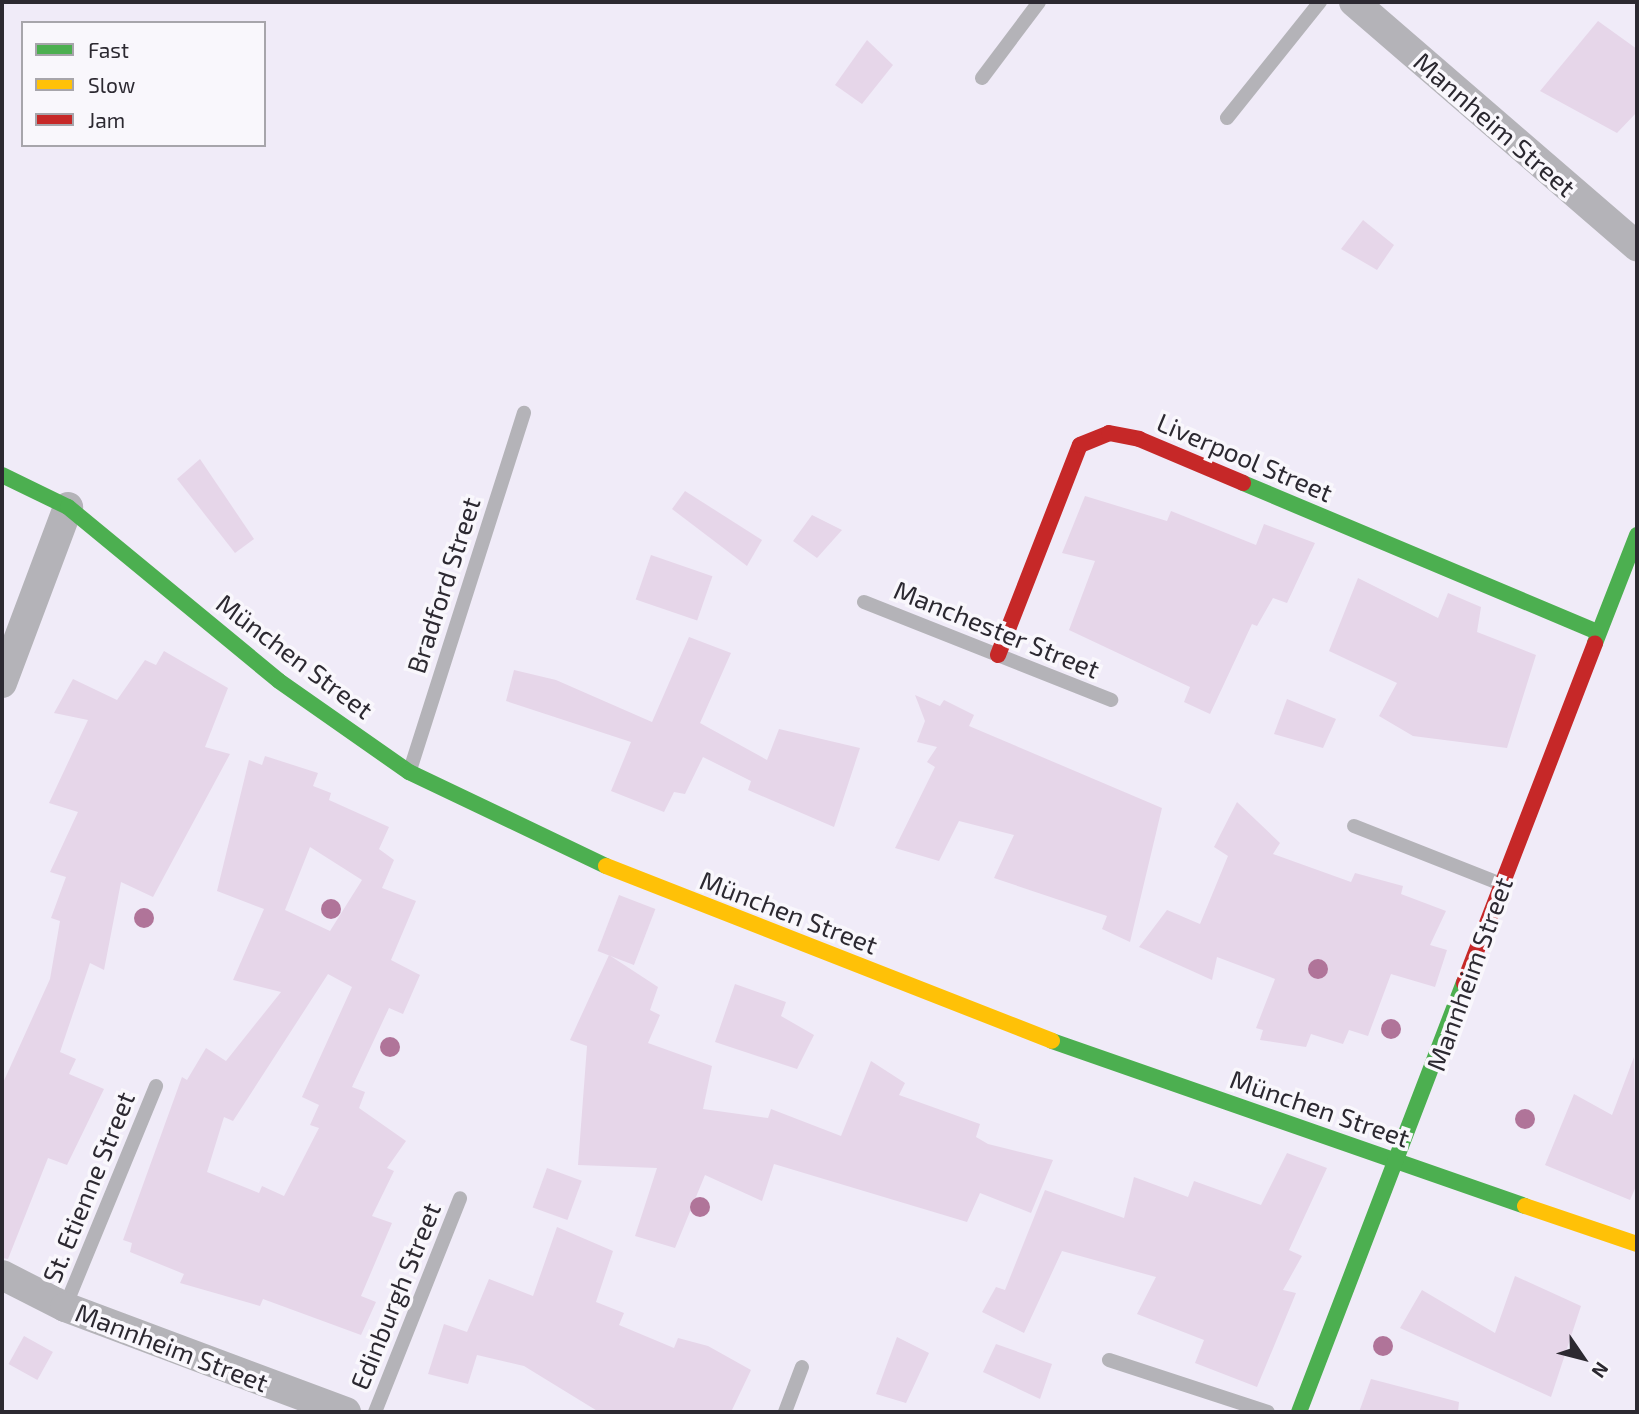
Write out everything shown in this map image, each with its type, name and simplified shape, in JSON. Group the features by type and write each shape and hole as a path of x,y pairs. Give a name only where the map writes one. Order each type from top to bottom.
{"street":[{"name":"Mannheim Street","path":"1353,2 1637,246"},
{"name":"Liverpool Street","path":"998,655 1080,445 1109,433 1139,439 1597,632"},
{"name":"München Street","path":"2,475 68,507 279,681 409,772 590,860 1097,1058 1637,1244"},
{"path":"2,683 68,507"},
{"name":"Mannheim Street","path":"1299,1412 1399,1160 1597,632 1637,535"},
{"name":"Mannheim Street","path":"2,1275 65,1307 346,1412"}],"lane":[{"path":"982,78 1039,2"},
{"path":"1227,118 1320,2"},
{"name":"Bradford Street","path":"409,772 524,413"},
{"name":"Manchester Street","path":"864,603 1111,700"},
{"path":"1354,826 1502,885"},
{"name":"St. Etienne Street","path":"65,1307 156,1086"},
{"name":"Edinburgh Street","path":"375,1412 460,1198"},
{"path":"1109,1360 1268,1412"},
{"path":"785,1412 802,1367"}],"building":[{"path":"1598,21 1637,49 1637,112 1617,133 1540,91"},
{"path":"867,40 893,65 862,104 835,85"},
{"path":"1363,220 1394,245 1377,270 1341,249"},
{"path":"200,459 254,539 235,553 177,479"},
{"path":"685,491 762,540 747,566 672,509"},
{"path":"1085,496 1167,521 1171,511 1256,545 1264,524 1315,543 1287,603 1273,598 1257,626 1252,624 1210,714 1184,702 1190,687 1069,630 1095,561 1062,553"},
{"path":"812,515 842,530 817,558 793,541"},
{"path":"651,555 712,576 697,621 636,599"},
{"path":"1358,578 1438,618 1448,593 1481,607 1477,632 1536,655 1507,748 1413,736 1379,716 1397,683 1329,651"},
{"path":"689,637 731,653 700,723 767,760 779,729 860,748 834,827 748,790 751,781 703,757 685,794 674,792 664,812 611,791 631,742 506,701 514,670 556,680 652,722"},
{"path":"164,651 228,688 205,747 230,754 153,897 121,882 104,970 90,963 60,1052 76,1059 69,1074 104,1089 67,1165 48,1158 8,1259 2,1258 2,1085 50,979 60,921 51,918 66,877 50,872 78,812 49,803 88,720 54,713 73,679 117,700 145,660 156,665"},
{"path":"915,695 940,706 944,700 974,715 969,726 1162,808 1130,942 1102,929 1107,916 994,878 1014,835 959,821 939,861 895,848 935,767 927,762 937,747 917,742 925,721"},
{"path":"1287,699 1336,719 1323,748 1274,734"},
{"path":"265,756 318,773 313,786 331,793 329,800 389,827 379,849 394,860 382,888 416,901 391,960 420,975 403,1014 389,1008 352,1087 365,1092 359,1108 406,1141 387,1168 394,1171 372,1216 392,1223 361,1296 376,1302 361,1335 263,1299 260,1306 180,1283 184,1274 130,1252 132,1243 123,1240 182,1077 187,1080 206,1048 226,1061 281,992 233,980 264,909 217,891 249,760 262,765","holes":["310,847 362,880 330,931 285,910","328,974 352,987 302,1097 319,1105 310,1125 319,1128 284,1196 262,1186 259,1193 207,1172 224,1117 233,1121"]},
{"path":"1237,802 1280,843 1273,854 1351,882 1355,873 1403,886 1401,894 1446,911 1430,945 1447,950 1435,987 1391,974 1368,1036 1349,1030 1343,1044 1311,1034 1306,1047 1260,1040 1263,1030 1256,1028 1275,979 1217,957 1212,980 1139,947 1167,910 1200,924 1228,856 1214,847"},
{"path":"619,895 655,909 634,965 597,951"},
{"path":"609,955 658,987 650,1010 660,1015 648,1043 712,1066 703,1109 768,1118 771,1109 841,1136 871,1061 905,1083 899,1095 980,1124 976,1137 988,1144 1053,1160 1031,1213 980,1193 967,1222 774,1164 762,1201 705,1175 675,1248 635,1236 657,1168 578,1165 587,1046 570,1040"},
{"path":"735,984 786,1002 781,1016 814,1035 797,1069 715,1042"},
{"path":"1634,1057 1637,1184 1630,1200 1545,1165 1574,1094 1612,1115"},
{"path":"1287,1153 1327,1168 1289,1250 1302,1256 1283,1290 1296,1293 1257,1387 1195,1363 1204,1340 1137,1314 1156,1277 1062,1251 1024,1333 982,1312 996,1287 1005,1290 1045,1190 1124,1218 1134,1177 1188,1197 1194,1181 1261,1205"},
{"path":"547,1168 582,1181 567,1220 533,1207"},
{"path":"557,1227 613,1251 596,1302 624,1313 619,1325 674,1348 678,1338 708,1346 751,1370 731,1412 599,1412 524,1366 477,1355 468,1384 428,1374 444,1324 467,1332 489,1279 533,1296"},
{"path":"1515,1276 1581,1306 1551,1397 1400,1328 1422,1290 1495,1333"},
{"path":"24,1336 53,1352 37,1380 8,1364"},
{"path":"897,1337 929,1353 906,1403 876,1394"},
{"path":"996,1344 1052,1364 1040,1399 983,1372"},
{"path":"1371,1379 1459,1402 1458,1412 1359,1412"}],"traffic: fast":[{"path":"2,475 68,507 279,681 409,772 606,866"},
{"path":"1243,483 1597,632"},
{"path":"1595,643 1637,535"},
{"path":"1299,1412 1464,983"},
{"path":"1052,1041 1525,1206"}],"traffic: slow":[{"path":"606,866 1052,1041"},
{"path":"1525,1206 1637,1244"}],"traffic: jam":[{"path":"998,655 1080,445 1109,433 1139,439 1243,483"},
{"path":"1464,983 1595,643"}]}
